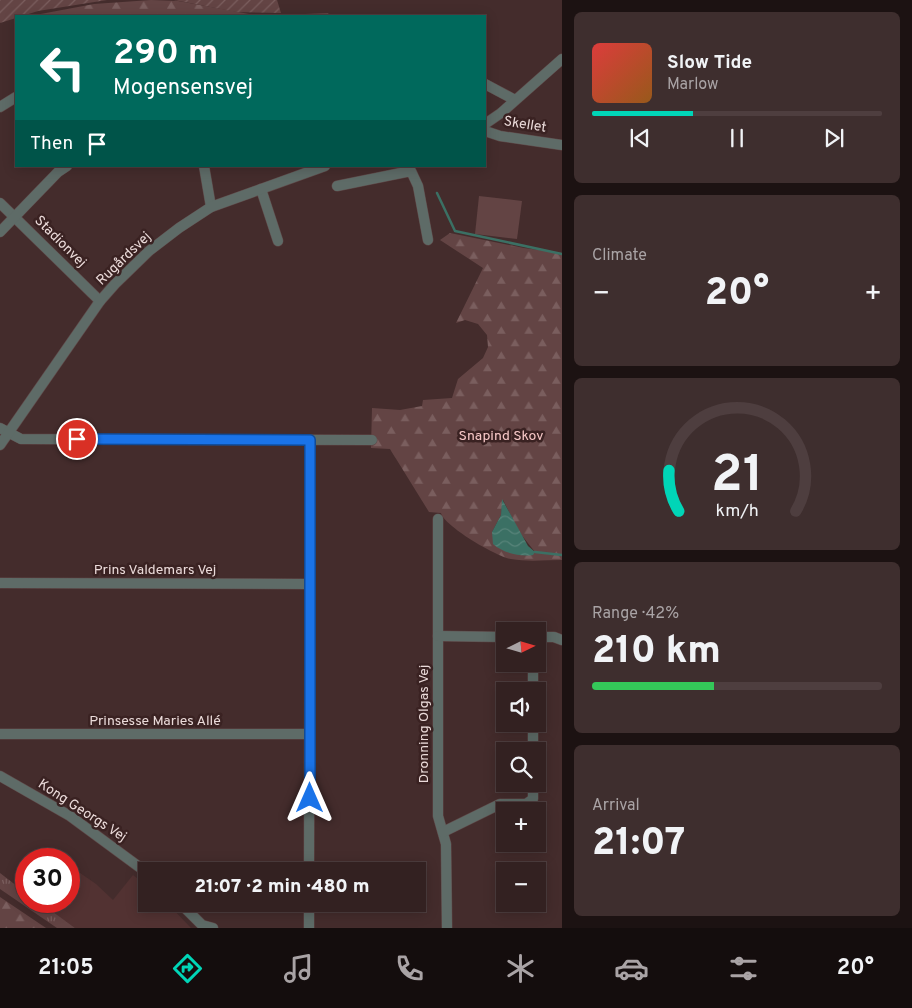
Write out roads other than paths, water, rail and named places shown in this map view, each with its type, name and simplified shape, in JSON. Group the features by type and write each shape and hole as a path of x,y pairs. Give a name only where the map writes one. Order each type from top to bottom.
{"street":[{"path":"486,123 562,59"},
{"path":"486,85 515,100"},
{"path":"0,107 15,98"},
{"name":"Skellet","path":"486,131 500,136 562,145"},
{"path":"0,232 58,172 66,167"},
{"path":"204,167 211,207"},
{"name":"Rugårdsvej","path":"0,444 4,430 100,301 149,251 211,207 322,167"},
{"path":"337,186 412,171 418,186 428,240"},
{"path":"261,189 278,241"},
{"name":"Stadionvej","path":"0,203 100,301"},
{"path":"4,430 21,439 372,440"},
{"path":"309,862 310,440"},
{"name":"Dronning Olgas Vej","path":"438,519 438,816 446,844 447,928"},
{"name":"Prins Valdemars Vej","path":"0,583 309,584"},
{"path":"438,636 496,636"},
{"path":"546,637 562,640"},
{"name":"Prinsesse Maries Allé","path":"0,734 310,734"},
{"name":"Kong Georgs Vej","path":"0,776 70,816 138,866"},
{"path":"443,832 500,804 526,804 533,799 533,792"},
{"path":"189,912 202,925 213,928"},
{"path":"309,912 309,928"}],"water":[{"path":"502,499 528,546 535,552 533,555 512,554 493,544 492,532 501,515"}],"waterway":[{"path":"437,193 455,231 562,254"},
{"path":"535,552 562,555"}],"park label":[{"name":"Snapind Skov","path":"501,436"}]}
